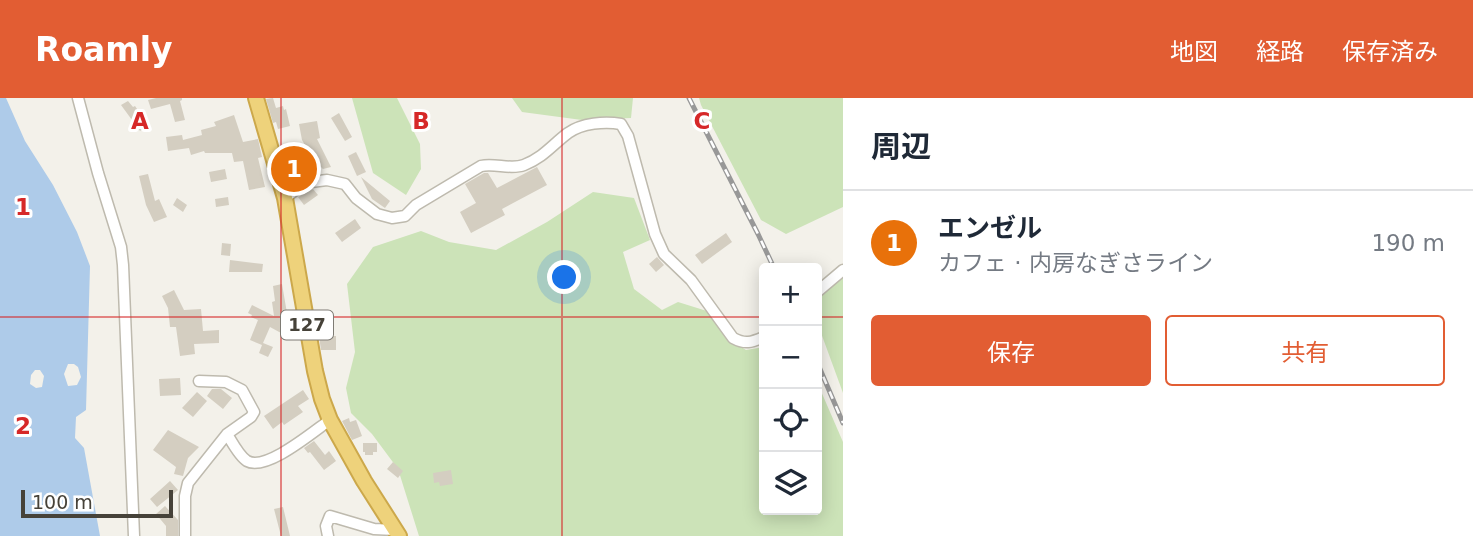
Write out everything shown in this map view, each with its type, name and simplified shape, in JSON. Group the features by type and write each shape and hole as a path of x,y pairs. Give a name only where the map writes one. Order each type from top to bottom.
{"highway":[{"name":"127","path":"256,98 285,198 322,399 330,420 389,533"}],"street":[{"path":"78,98 121,247 134,536"},
{"path":"285,198 311,182 327,180 345,184 356,198 377,214 392,218 405,216 416,205 481,166 520,166 540,158 572,131 609,121 621,124 628,136 655,234 664,254 691,280 733,338 749,343 759,339"},
{"path":"822,288 843,270"},
{"path":"185,536 185,496 188,483 227,434 254,412 242,390 226,382 199,381"},
{"path":"227,434 243,458 249,463 257,463 278,456 330,420"},
{"path":"328,536 326,526 330,516 389,533"}],"green space":[{"path":"352,98 397,98 420,144 421,169 406,195 373,173"},
{"path":"512,98 633,98 631,118 582,120 522,112"},
{"path":"699,98 843,98 843,207 786,234 761,220"},
{"path":"593,192 634,198 650,240 623,252 634,289 662,310 678,302 710,312 729,339 746,350 759,348 759,515 822,515 822,394 843,442 843,536 419,536 398,469 372,434 351,413 346,388 355,352 347,284 373,247 421,231 449,242 496,250 547,222"},
{"path":"843,269 843,393 822,336 822,282"}],"water":[{"path":"0,98 6,98 25,141 53,185 77,232 90,266 86,410 76,417 75,438 84,448 100,536 0,536","holes":["68,364 78,367 81,377 77,385 68,386 64,374","35,370 40,370 44,376 42,387 36,388 30,384"]}],"building":[{"path":"182,98 180,101 185,120 175,122 170,104 151,109 148,100"},
{"path":"273,98 276,108 283,106 284,110 286,109 290,126 278,129 276,122 273,123 266,99"},
{"path":"128,101 135,106 148,125 140,131 121,105"},
{"path":"339,113 352,137 345,141 331,118"},
{"path":"234,115 243,142 258,139 262,157 258,158 265,187 249,190 243,161 234,162 232,153 204,151 191,155 189,148 168,151 166,137 182,135 183,140 202,135 201,130 216,126 214,122"},
{"path":"317,121 320,138 317,139 331,167 323,169 313,159 302,140 299,124"},
{"path":"356,152 366,172 357,176 348,156"},
{"path":"298,163 301,174 289,176 287,166"},
{"path":"537,167 547,185 502,209 505,215 471,233 460,212 476,203 465,184 488,173 497,188"},
{"path":"225,169 227,179 211,182 209,172"},
{"path":"148,174 155,201 159,199 167,217 154,222 146,205 139,176"},
{"path":"361,177 390,201 385,208 372,199"},
{"path":"313,189 318,195 304,205 298,197"},
{"path":"228,197 229,205 216,207 215,199"},
{"path":"177,198 187,205 183,212 173,205"},
{"path":"355,219 361,228 342,242 335,233"},
{"path":"726,233 732,242 702,264 695,255"},
{"path":"222,243 231,244 230,256 221,255"},
{"path":"657,257 664,265 656,272 649,264"},
{"path":"230,260 263,264 262,272 229,272"},
{"path":"282,284 288,319 281,333 270,327 263,343 273,347 268,357 259,353 262,345 250,340 258,320 248,313 252,305 274,316 273,286"},
{"path":"174,290 184,310 201,309 203,331 219,330 219,343 194,344 195,354 180,356 176,327 170,327 168,308 162,296"},
{"path":"319,336 336,336 336,350 321,350"},
{"path":"180,378 181,395 160,396 159,379"},
{"path":"212,389 221,389 232,398 223,409 207,396"},
{"path":"303,390 309,399 298,406 303,412 273,429 264,416"},
{"path":"197,392 207,401 193,417 182,408"},
{"path":"349,418 350,422 356,420 362,436 352,440 342,421"},
{"path":"168,430 199,447 188,458 183,476 174,474 176,467 153,450"},
{"path":"314,441 325,455 329,451 336,461 324,470 304,448"},
{"path":"363,443 377,443 377,452 365,455"},
{"path":"393,462 403,471 398,478 387,469"},
{"path":"451,470 453,484 440,486 439,482 434,483 433,473"},
{"path":"170,481 178,490 157,507 150,499"},
{"path":"165,506 178,520 178,536 166,536 166,526 156,514"},
{"path":"283,507 290,536 281,536 274,509"}],"railway":[{"path":"689,98 772,263"},
{"path":"822,374 843,423"}],"place":[{"name":"エンゼル","path":"294,169"}]}
